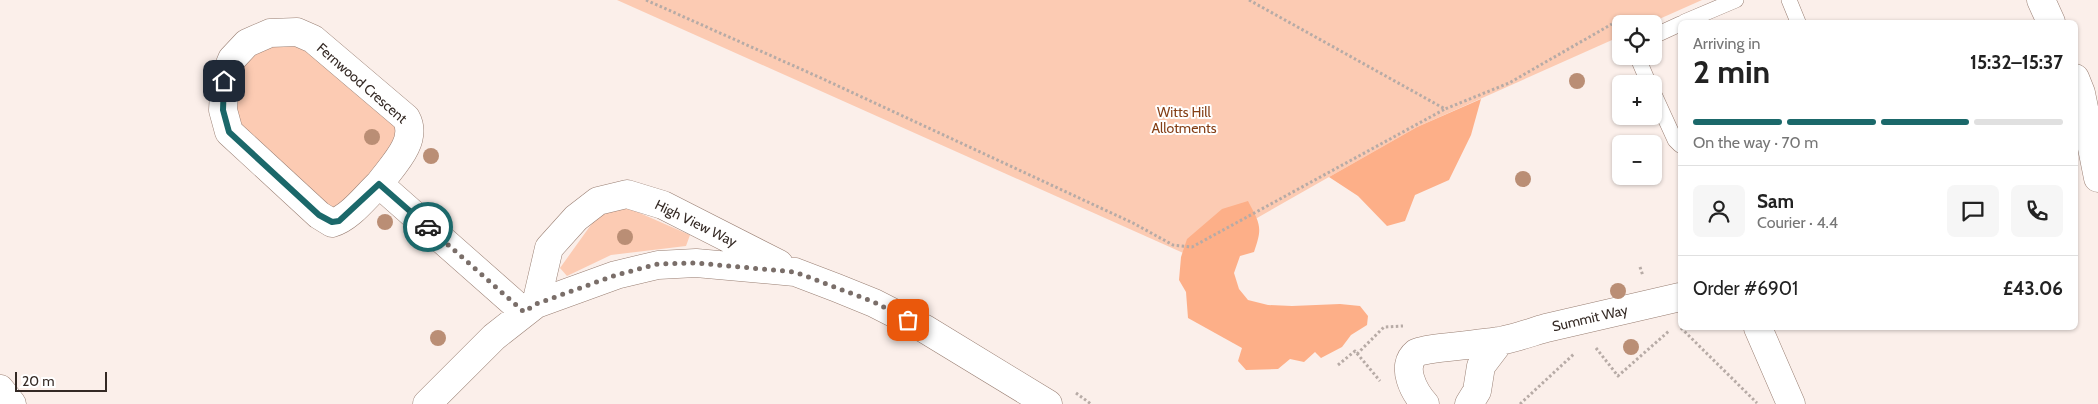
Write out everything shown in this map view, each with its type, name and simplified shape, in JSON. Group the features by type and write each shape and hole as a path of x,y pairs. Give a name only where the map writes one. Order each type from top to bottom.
{"street":[{"path":"2042,0 2050,20"},
{"name":"Fernwood Crescent","path":"297,32 313,39 406,118 410,125 409,142 379,184 346,216 339,221 332,222 319,215 229,132 223,110 225,76 232,60 246,43 270,33 297,32"},
{"path":"2078,86 2098,178"},
{"path":"379,184 530,308"},
{"name":"High View Way","path":"530,308 549,248 576,218 598,202 627,194 663,205 795,272 874,302 925,329 1048,404"},
{"name":"High View Way","path":"427,404 494,337 530,308 616,275 658,264 696,263 795,272"},
{"name":"Summit Way","path":"1425,404 1413,387 1410,375 1410,362 1417,352 1429,348 1457,348 1500,341 1538,330 1667,300"},
{"path":"1759,330 1791,404"},
{"path":"1469,404 1477,391 1482,366 1500,341"},
{"path":"0,389 12,404"}],"lane":[{"path":"1689,20 1736,0"},
{"path":"1788,0 1797,20"},
{"path":"1662,32 1678,25"},
{"path":"1662,112 1674,140 1678,144"}],"path":[{"path":"646,0 1115,215 1173,245 1192,247 1445,109 1509,83 1612,24"},
{"path":"1249,0 1445,109"},
{"path":"1595,346 1618,376 1677,324 1667,300"},
{"path":"1684,330 1758,404"},
{"path":"1338,365 1356,351 1382,382"},
{"path":"1520,404 1576,352"}],"green space":[{"name":"Witts Hill Allotments","path":"617,0 1702,0 1662,18 1662,15 1612,15 1612,40 1417,127 1190,256"},
{"path":"297,32 410,125 339,221 246,149 223,91 232,59"},
{"path":"626,207 690,235 686,246 611,255 567,276 560,268 598,215"}],"shaded area":[{"path":"1481,99 1471,135 1449,180 1415,195 1405,221 1387,226 1358,196 1329,177 1417,127"},
{"path":"1248,201 1258,221 1259,237 1254,252 1240,256 1234,273 1239,289 1248,300 1268,305 1340,304 1360,306 1368,316 1367,325 1351,335 1342,347 1321,358 1315,352 1304,362 1290,359 1278,369 1246,370 1238,361 1242,348 1188,318 1186,292 1179,280 1181,257 1187,239 1222,209"}],"way so far":[{"path":"428,227 524,312 536,304 616,275 658,264 696,263 795,272 874,302 908,320"}],"route":[{"path":"224,81 223,110 229,132 327,221 339,221 379,184 428,227"}]}
